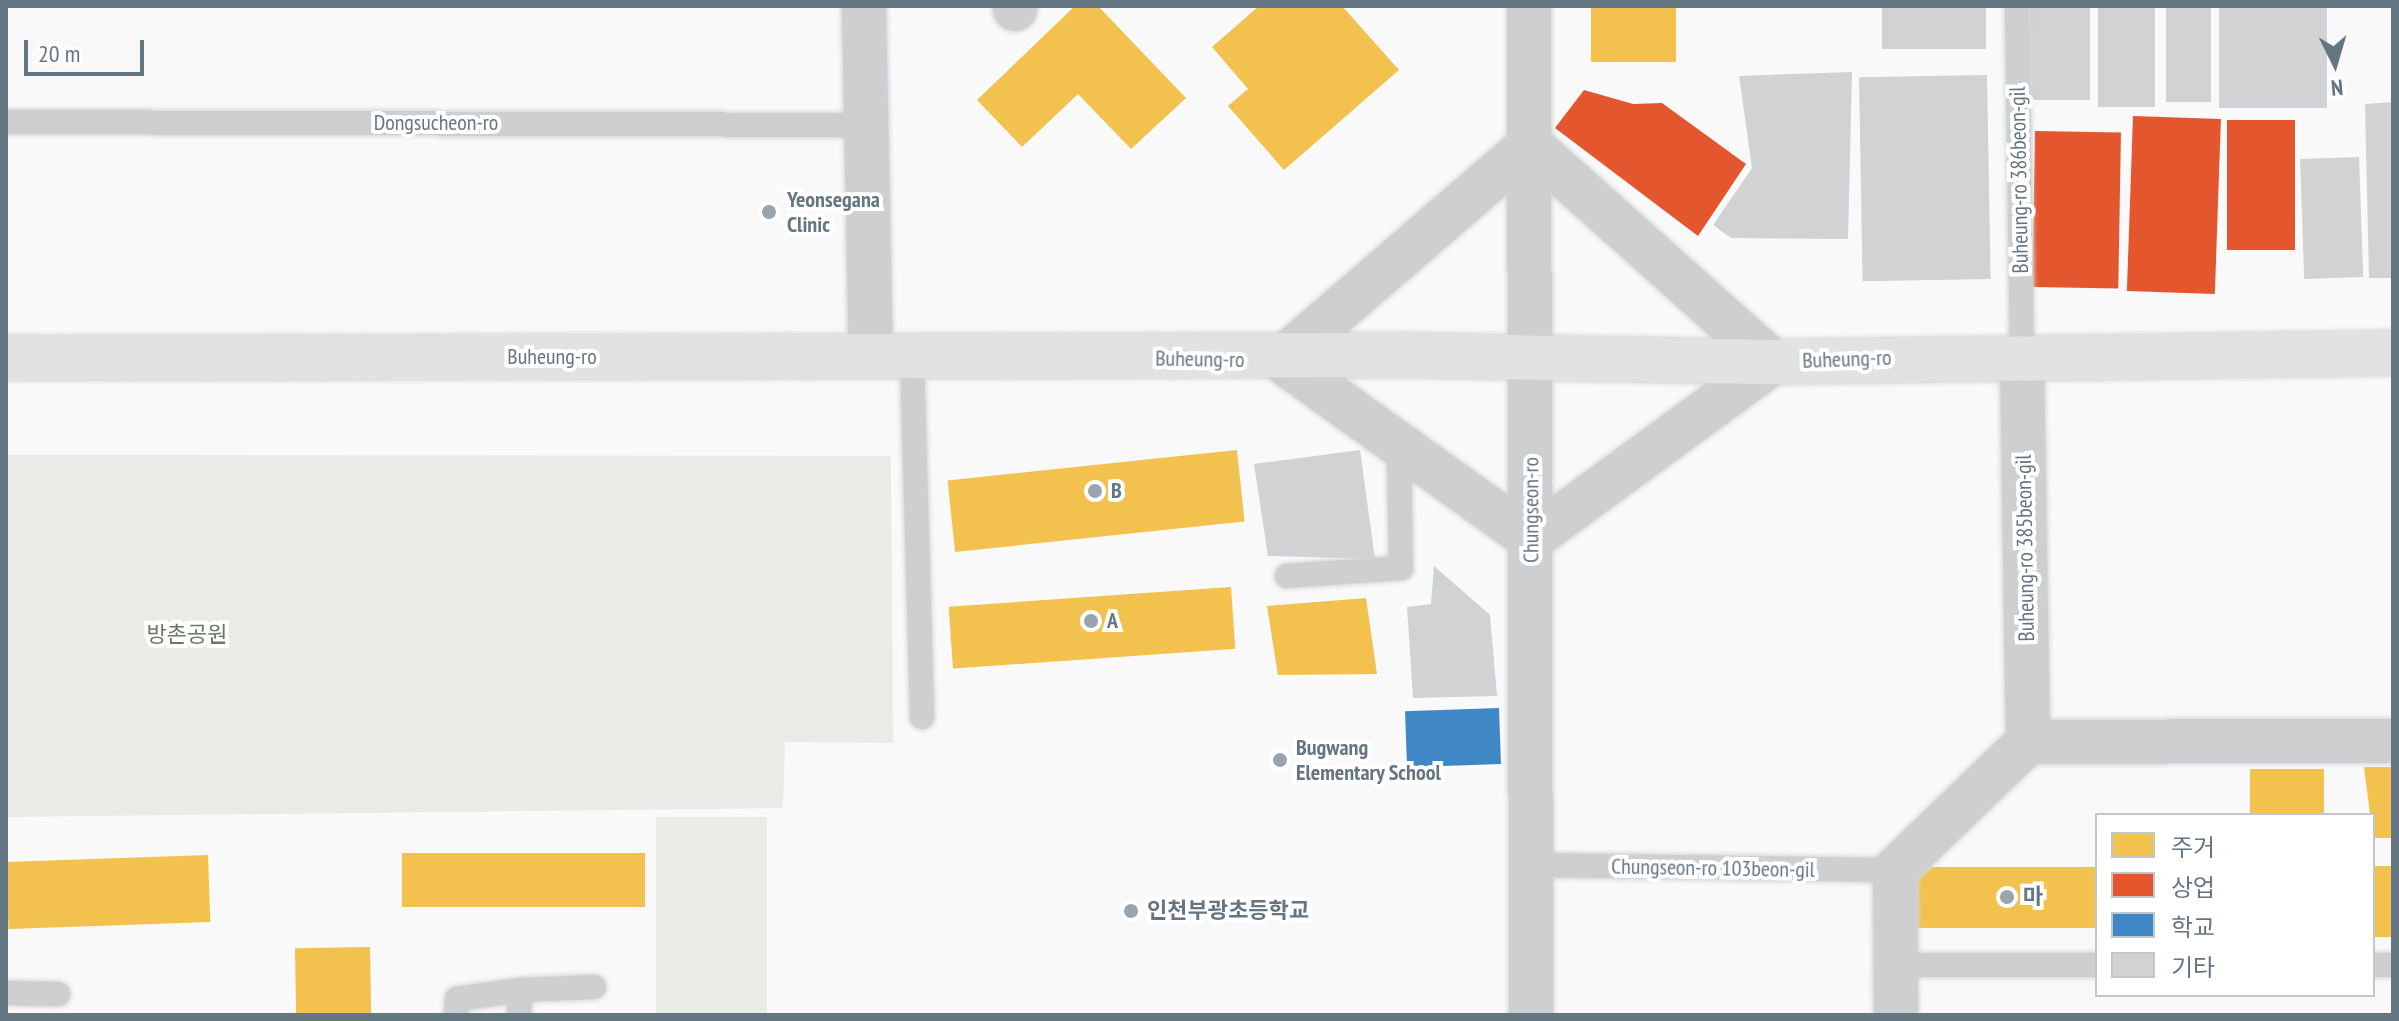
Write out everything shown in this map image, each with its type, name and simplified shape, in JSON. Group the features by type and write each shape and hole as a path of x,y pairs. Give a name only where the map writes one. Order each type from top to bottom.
{"main road":[{"name":"Buheung-ro","path":"6,358 891,356 1281,360 1532,356 1773,362 2022,354 2393,353"}],"street":[{"path":"864,6 866,125 891,356"},
{"name":"Chungseon-ro","path":"1529,6 1531,1015"},
{"path":"1530,145 1773,362 1531,539 1399,448 1281,360 1530,145"},
{"name":"Buheung-ro 385beon-gil","path":"2022,354 2028,742"},
{"path":"1896,1015 1895,870 2028,742 2393,741"}],"lane":[{"name":"Buheung-ro 386beon-gil","path":"2017,6 2022,354"},
{"name":"Dongsucheon-ro","path":"6,122 866,125"},
{"path":"891,356 922,717"},
{"path":"1287,576 1401,568 1399,448"},
{"name":"Chungseon-ro 103beon-gil","path":"1531,865 1895,870"},
{"path":"1896,965 2095,965"},
{"path":"456,1015 457,999 521,990 594,987"},
{"path":"519,1015 521,990"},
{"path":"6,993 58,994"}],"green space":[{"name":"방촌공원","path":"6,455 891,456 893,743 785,742 783,808 6,817"},
{"path":"656,817 767,817 767,1015 656,1015"}],"building: 주거":[{"path":"1075,6 1098,6 1186,98 1131,149 1078,94 1022,147 977,100"},
{"path":"1259,6 1342,6 1399,70 1284,170 1228,106 1248,89 1212,47"},
{"path":"1591,6 1676,6 1676,62 1591,62"},
{"name":"B","path":"1237,450 1245,522 955,552 948,480"},
{"name":"A","path":"1231,587 1235,649 953,669 949,607"},
{"path":"1366,598 1377,674 1278,675 1267,606"},
{"path":"2364,767 2393,767 2393,838 2375,838 2375,813 2370,813"},
{"path":"2250,769 2324,769 2324,813 2250,813"},
{"path":"402,853 645,853 645,907 402,907"},
{"path":"208,855 210,922 8,929 6,862"},
{"path":"2375,866 2393,866 2393,937 2375,937"},
{"name":"마","path":"1917,867 2095,867 2095,928 1917,928"},
{"path":"370,947 371,1015 296,1015 295,948"}],"building: 상업":[{"path":"1584,90 1633,104 1662,103 1746,164 1698,236 1555,128"},
{"path":"2133,116 2221,119 2215,294 2127,291"},
{"path":"2227,120 2295,120 2295,250 2227,250"},
{"path":"2035,131 2121,133 2118,288 2032,287"}],"building: 학교":[{"path":"1499,708 1501,764 1407,767 1405,711"}],"building: 기타":[{"path":"1882,6 1986,6 1986,49 1882,49"},
{"path":"2025,6 2090,6 2090,100 2025,100"},
{"path":"2098,6 2155,6 2155,107 2098,107"},
{"path":"2166,6 2211,6 2211,102 2166,102"},
{"path":"2219,6 2327,6 2327,108 2219,108"},
{"path":"1852,72 1848,239 1731,238 1713,225 1752,168 1739,76"},
{"path":"1987,75 1991,279 1863,281 1859,77"},
{"path":"2393,102 2393,278 2369,278 2365,104"},
{"path":"2359,157 2363,277 2304,279 2300,159"},
{"path":"1360,450 1375,559 1268,556 1254,464"},
{"path":"1434,566 1490,615 1497,696 1413,698 1407,607 1431,604"}],"place":[{"name":"Yeonsegana Clinic","path":"769,212"},
{"name":"B","path":"1095,491"},
{"name":"A","path":"1091,621"},
{"name":"Bugwang Elementary School","path":"1280,760"},
{"name":"마","path":"2007,897"},
{"name":"인천부광초등학교","path":"1131,911"}]}
